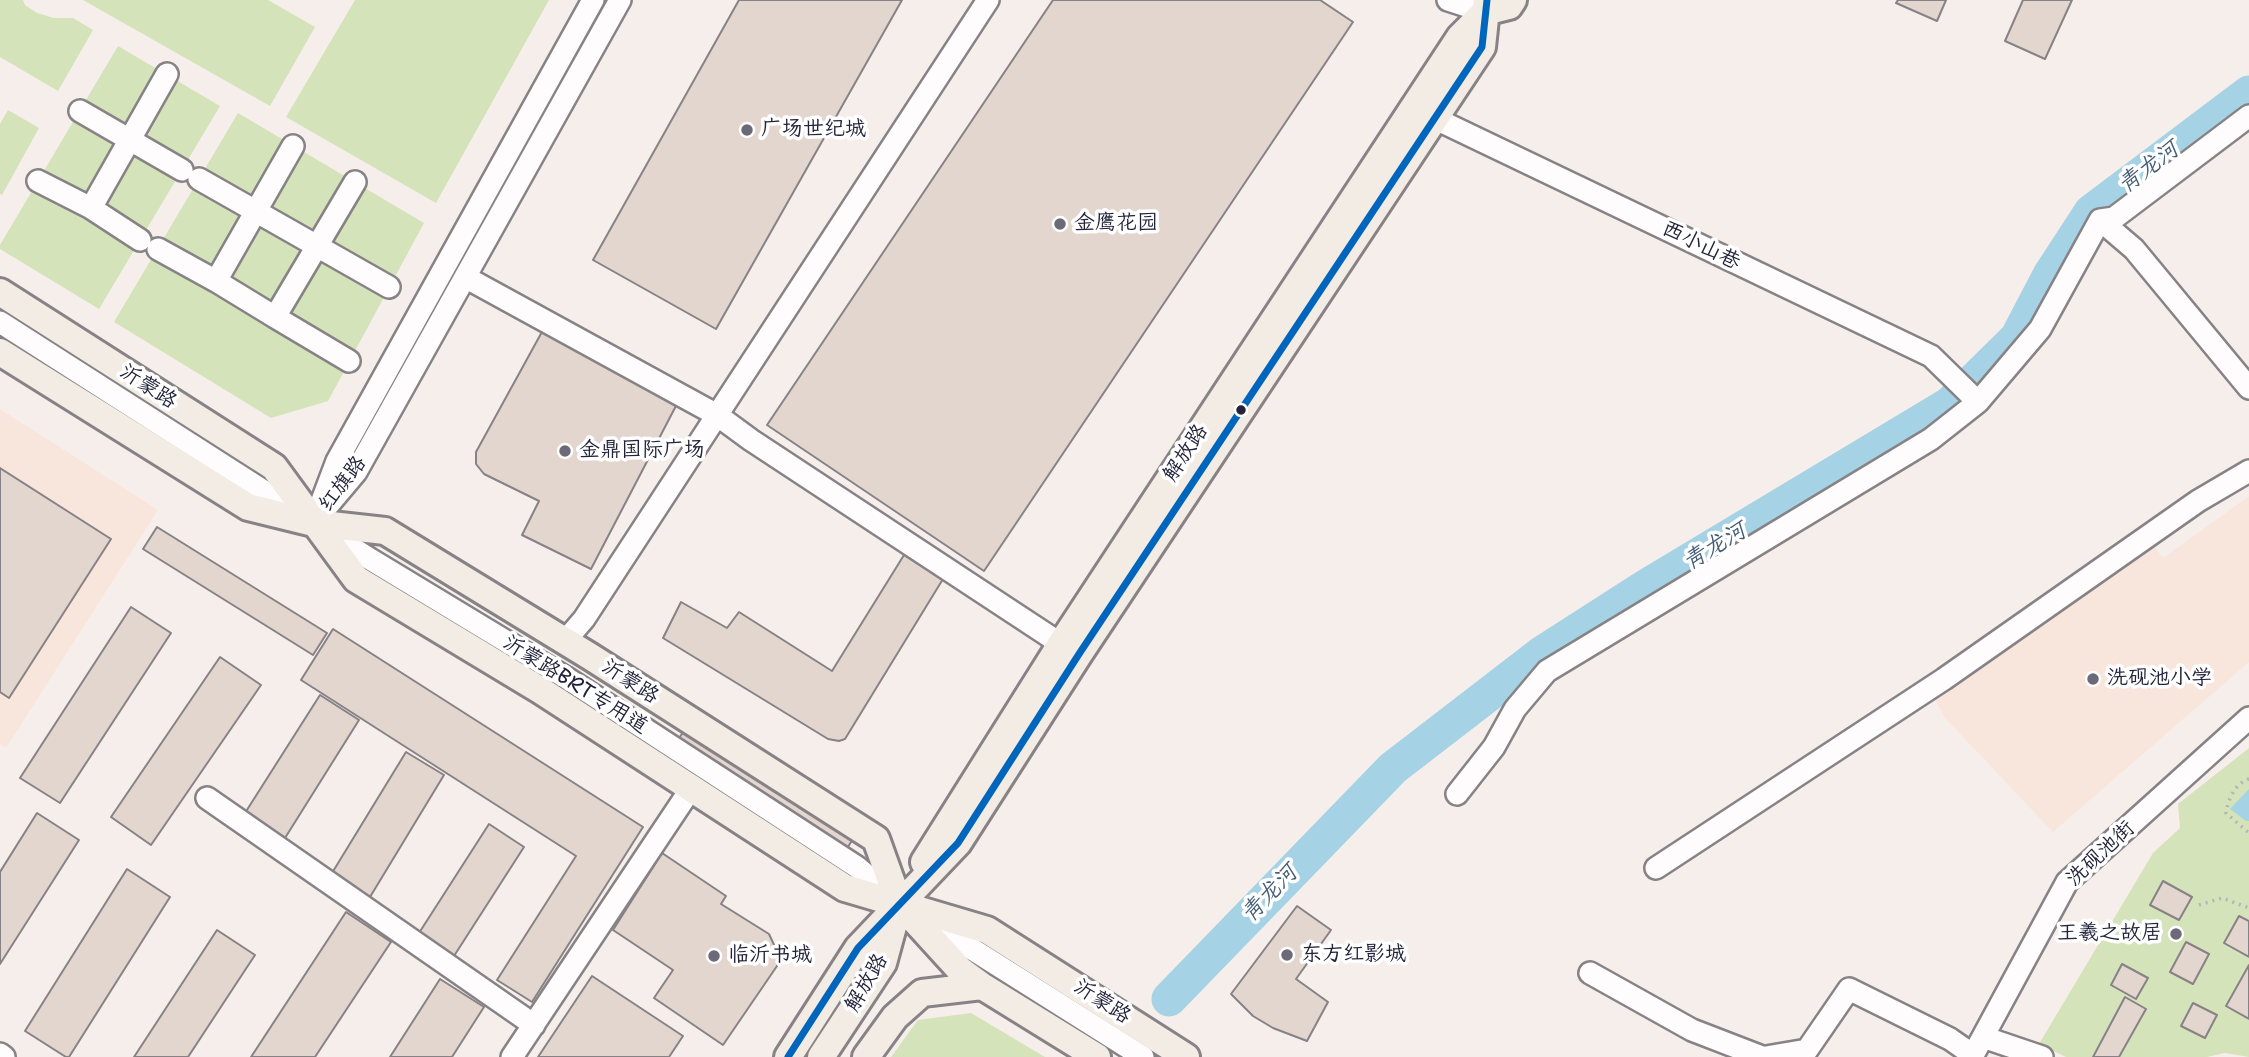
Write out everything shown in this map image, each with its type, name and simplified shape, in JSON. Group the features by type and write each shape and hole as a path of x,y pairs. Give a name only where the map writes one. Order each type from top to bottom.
{"main road":[{"name":"解放路","path":"1481,4 1509,6 1514,0"},
{"name":"解放路","path":"788,1057 858,948 958,843 1079,654 1436,119 1482,47 1481,4"},
{"name":"解放路","path":"821,1057 883,963 899,903 929,824 983,743 1018,712 1481,4"},
{"name":"沂蒙路","path":"0,292 274,467 356,579 540,690 845,888 987,930 1117,1011 1153,1050 1186,1057"},
{"name":"沂蒙路","path":"0,352 248,507 313,523 385,531 565,641 876,839 899,903 960,970 1094,1055"},
{"path":"866,1057 895,1017 922,993 982,986"}],"street":[{"name":"红旗路","path":"313,523 337,461 593,0"},
{"name":"红旗路","path":"313,523 356,471 620,0"},
{"path":"565,641 584,619 988,0"},
{"path":"1448,0 1481,4"},
{"path":"91,208 167,74"},
{"path":"80,111 389,287"},
{"path":"2100,220 2114,218 2249,116"},
{"name":"西小山巷","path":"1436,119 1931,356 1969,394"},
{"path":"216,281 293,146"},
{"path":"38,181 91,208 349,361"},
{"path":"275,317 355,182"},
{"path":"2100,220 2134,249 2249,388"},
{"path":"1457,794 1494,747 1515,709 1547,671 1931,439 1969,394 2040,329 2100,220"},
{"path":"465,277 717,415 1061,644"},
{"name":"沂蒙路BRT专用道","path":"0,322 313,523 565,677 858,867 899,903 1153,1050"},
{"path":"1656,868 1944,679 2198,501 2249,471"},
{"name":"洗砚池街","path":"1976,1050 2067,882 2249,719"},
{"path":"512,1057 692,787"},
{"path":"207,798 534,1025"},
{"path":"1590,973 1692,1030 1764,1057 1807,1050 1849,989 1976,1050 2042,1057"}],"path":[{"path":"2249,779 2243,780 2228,801 2226,813 2249,833"},
{"path":"2199,905 2222,898 2249,908"}],"shaded area":[{"path":"0,409 158,510 6,748 0,744"},
{"name":"洗砚池小学","path":"2249,496 2249,662 2053,832 1945,718 1933,696 2150,541 2163,558"}],"green space":[{"path":"0,0 23,0 25,5 37,13 54,18 73,18 93,30 58,91 0,57"},
{"path":"83,0 268,0 315,27 270,106"},
{"path":"355,0 549,0 436,203 286,117"},
{"path":"118,46 220,106 99,309 0,249 0,245"},
{"path":"8,110 39,128 2,195 0,124"},
{"path":"238,113 424,223 328,401 271,418 114,322"},
{"name":"王羲之故居","path":"2249,748 2249,1057 2225,1053 2207,1057 2066,1057 2039,1044 2153,853 2180,828 2178,804"},
{"path":"971,1013 1045,1057 891,1057 918,1020"}],"water":[{"path":"2249,789 2249,821 2246,821 2230,809"}],"building":[{"name":"广场世纪城","path":"739,0 902,0 716,329 593,260"},
{"name":"金鹰花园","path":"1053,0 1320,0 1353,22 984,571 767,425"},
{"path":"1898,0 1946,0 1937,21 1896,3"},
{"path":"2023,0 2072,0 2045,59 2005,41"},
{"name":"金鼎国际广场","path":"543,330 678,402 591,569 522,535 539,501 484,474 476,464 476,452"},
{"path":"0,468 111,539 9,698 0,692"},
{"path":"157,527 327,633 313,655 143,549"},
{"path":"904,555 943,579 845,739 828,739 663,638 681,602 727,628 739,612 832,671"},
{"path":"131,607 171,633 60,803 20,778"},
{"path":"333,629 643,827 532,1002 497,980 576,856 301,680"},
{"path":"220,657 261,685 151,845 111,817"},
{"path":"320,695 359,720 285,838 245,813"},
{"path":"686,728 854,837 845,852 677,741"},
{"path":"406,752 444,775 370,897 332,873"},
{"path":"37,813 79,840 0,964 0,872"},
{"path":"489,824 524,847 454,956 419,933"},
{"name":"临沂书城","path":"662,853 726,896 721,904 769,934 775,947 777,966 723,1045 654,998 673,970 613,930"},
{"path":"127,869 170,897 69,1057 66,1057 25,1031"},
{"path":"2163,881 2192,897 2179,920 2150,905"},
{"name":"东方红影城","path":"1297,906 1331,930 1296,979 1328,1002 1307,1041 1273,1028 1253,1016 1231,994"},
{"path":"346,912 391,942 315,1057 251,1057"},
{"path":"2239,916 2249,921 2249,957 2224,943"},
{"path":"217,930 255,955 188,1057 134,1057"},
{"path":"2186,942 2209,954 2193,984 2170,972"},
{"path":"968,957 1094,1032 1089,1041 967,961"},
{"path":"2122,964 2148,978 2136,999 2111,985"},
{"path":"2249,965 2249,1019 2226,1006"},
{"path":"592,976 683,1036 669,1057 538,1057"},
{"path":"440,979 484,1007 452,1057 390,1057"},
{"path":"2125,997 2146,1009 2119,1057 2093,1057"},
{"path":"2193,1003 2217,1015 2205,1038 2181,1026"}],"waterway":[{"name":"青龙河","path":"1169,999 1393,768 1541,654 1647,586 1950,404 2017,338 2050,275 2091,212 2249,93"}],"transit line":[{"path":"788,1057 858,948 958,843 1079,654 1482,47 1487,0"}],"place":[{"name":"广场世纪城","path":"747,130"},
{"name":"金鹰花园","path":"1060,224"},
{"name":"金鼎国际广场","path":"565,451"},
{"name":"洗砚池小学","path":"2093,679"},
{"name":"王羲之故居","path":"2176,934"},
{"name":"东方红影城","path":"1287,955"},
{"name":"临沂书城","path":"714,956"}]}
